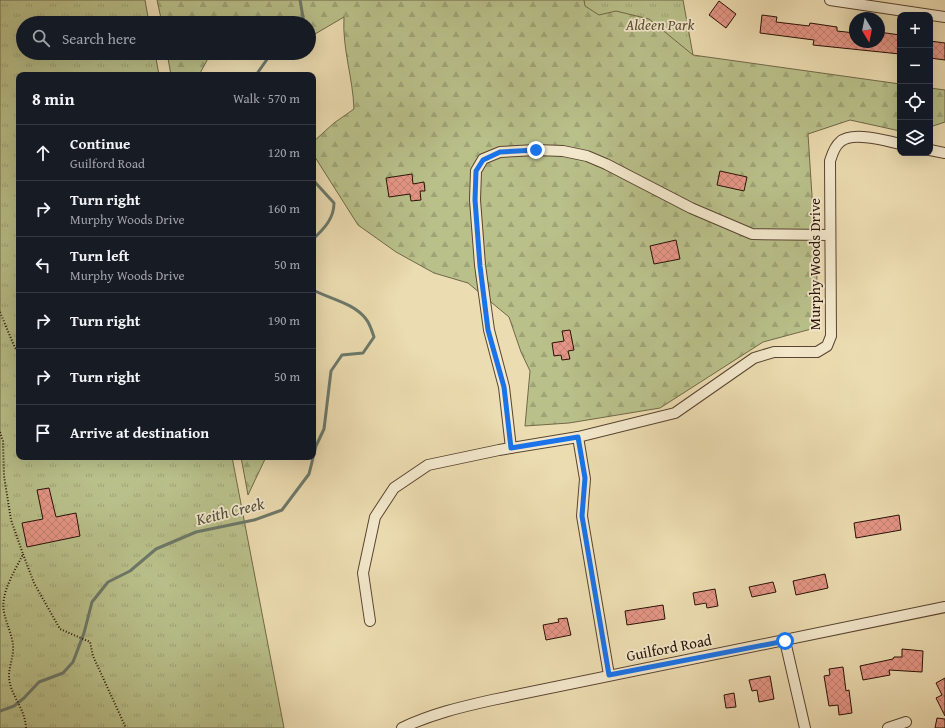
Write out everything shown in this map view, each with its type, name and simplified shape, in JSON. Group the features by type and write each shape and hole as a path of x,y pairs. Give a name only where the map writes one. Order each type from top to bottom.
{"street":[{"path":"830,0 945,17"},
{"name":"Murphy Woods Drive","path":"370,621 363,573 375,517 394,488 428,465 511,448 578,437 675,413 754,358 774,352 817,352 827,346 831,336 830,161 833,152 840,141 855,136 897,143"},
{"path":"511,448 504,387 488,330 480,266 475,200 476,171 483,160 500,152 536,150 563,151 581,155 606,164 691,208 752,234 830,235"},
{"path":"933,151 945,153"},
{"path":"578,437 585,478 582,516 609,675"},
{"name":"Guilford Road","path":"402,728 420,719 454,708 945,607"},
{"path":"785,641 805,728"},
{"path":"888,728 906,722"}],"path":[{"path":"0,312 16,348"},
{"path":"0,432 3,441 4,476 11,520 22,554 34,583 60,629 74,637 90,642 93,656 126,728"},
{"path":"22,554 5,593 3,611 13,644 9,676 14,694 22,708 26,728"}],"green space":[{"path":"0,0 145,0 148,16 16,16 16,60 156,60 158,72 16,72 16,460 233,460 284,728 0,728"},
{"path":"157,0 584,0 585,6 599,15 616,11 649,19 693,55 897,84 897,130 850,120 808,134 817,273 815,328 763,342 660,408 569,423 525,426 530,371 521,352 509,317 468,283 434,273 396,252 358,225 316,159 316,139 334,123 354,109 352,86 346,52 344,17 316,33 316,16 160,16"},
{"name":"Aldeen Park","path":"376,0 683,0 693,55"},
{"path":"168,60 207,60 201,72 170,72"},
{"path":"933,88 945,90 945,122 933,126"},
{"path":"242,460 265,460 248,495"}],"building":[{"path":"719,1 736,14 726,28 709,15"},
{"path":"762,15 777,17 776,22 809,26 810,23 837,27 837,31 849,32 849,48 885,48 885,33 897,35 897,54 813,45 814,40 760,33"},
{"path":"933,41 945,43 945,60 933,58"},
{"path":"720,171 747,177 744,191 717,185"},
{"path":"412,174 413,184 424,182 425,191 420,191 421,200 411,201 410,194 389,197 386,178"},
{"path":"676,240 680,259 654,264 650,246"},
{"path":"570,330 574,350 568,351 570,359 562,360 561,355 554,356 552,343 564,341 562,331"},
{"path":"49,488 56,517 76,513 80,536 27,547 22,523 43,519 37,490"},
{"path":"899,515 901,530 856,538 854,523"},
{"path":"825,574 828,588 796,595 793,581"},
{"path":"773,582 776,592 752,597 749,587"},
{"path":"715,589 718,606 707,608 706,603 695,605 693,593"},
{"path":"663,605 665,619 627,625 625,611"},
{"path":"567,618 571,635 546,640 543,625 559,622 558,619"},
{"path":"902,649 923,651 922,672 889,670 890,675 863,680 860,666 893,659 894,657 902,657"},
{"path":"843,667 846,691 849,690 852,713 839,715 838,705 829,706 824,676 830,675 829,669"},
{"path":"770,676 774,699 759,702 757,690 752,691 749,680"},
{"path":"945,678 945,716 936,698 942,695 936,683"},
{"path":"734,693 736,707 726,708 724,695"},
{"path":"937,718 945,719 945,728 935,728"}],"waterway":[{"name":"Keith Creek","path":"300,0 303,16"},
{"name":"Keith Creek","path":"258,72 267,60"},
{"name":"Keith Creek","path":"316,183 334,203 331,218 316,236"},
{"name":"Keith Creek","path":"316,291 355,309 369,323 374,337 363,353 342,355 331,371 324,429 316,446"},
{"name":"Keith Creek","path":"0,711 14,706 39,682 63,673 73,662 84,633 92,602 108,582 130,571 156,549 196,532 254,520 282,510 309,474 312,460"}],"route":[{"path":"536,150 500,152 483,160 476,171 475,200 480,266 488,330 504,387 511,448 578,437 585,478 582,516 609,675 785,641"}]}
